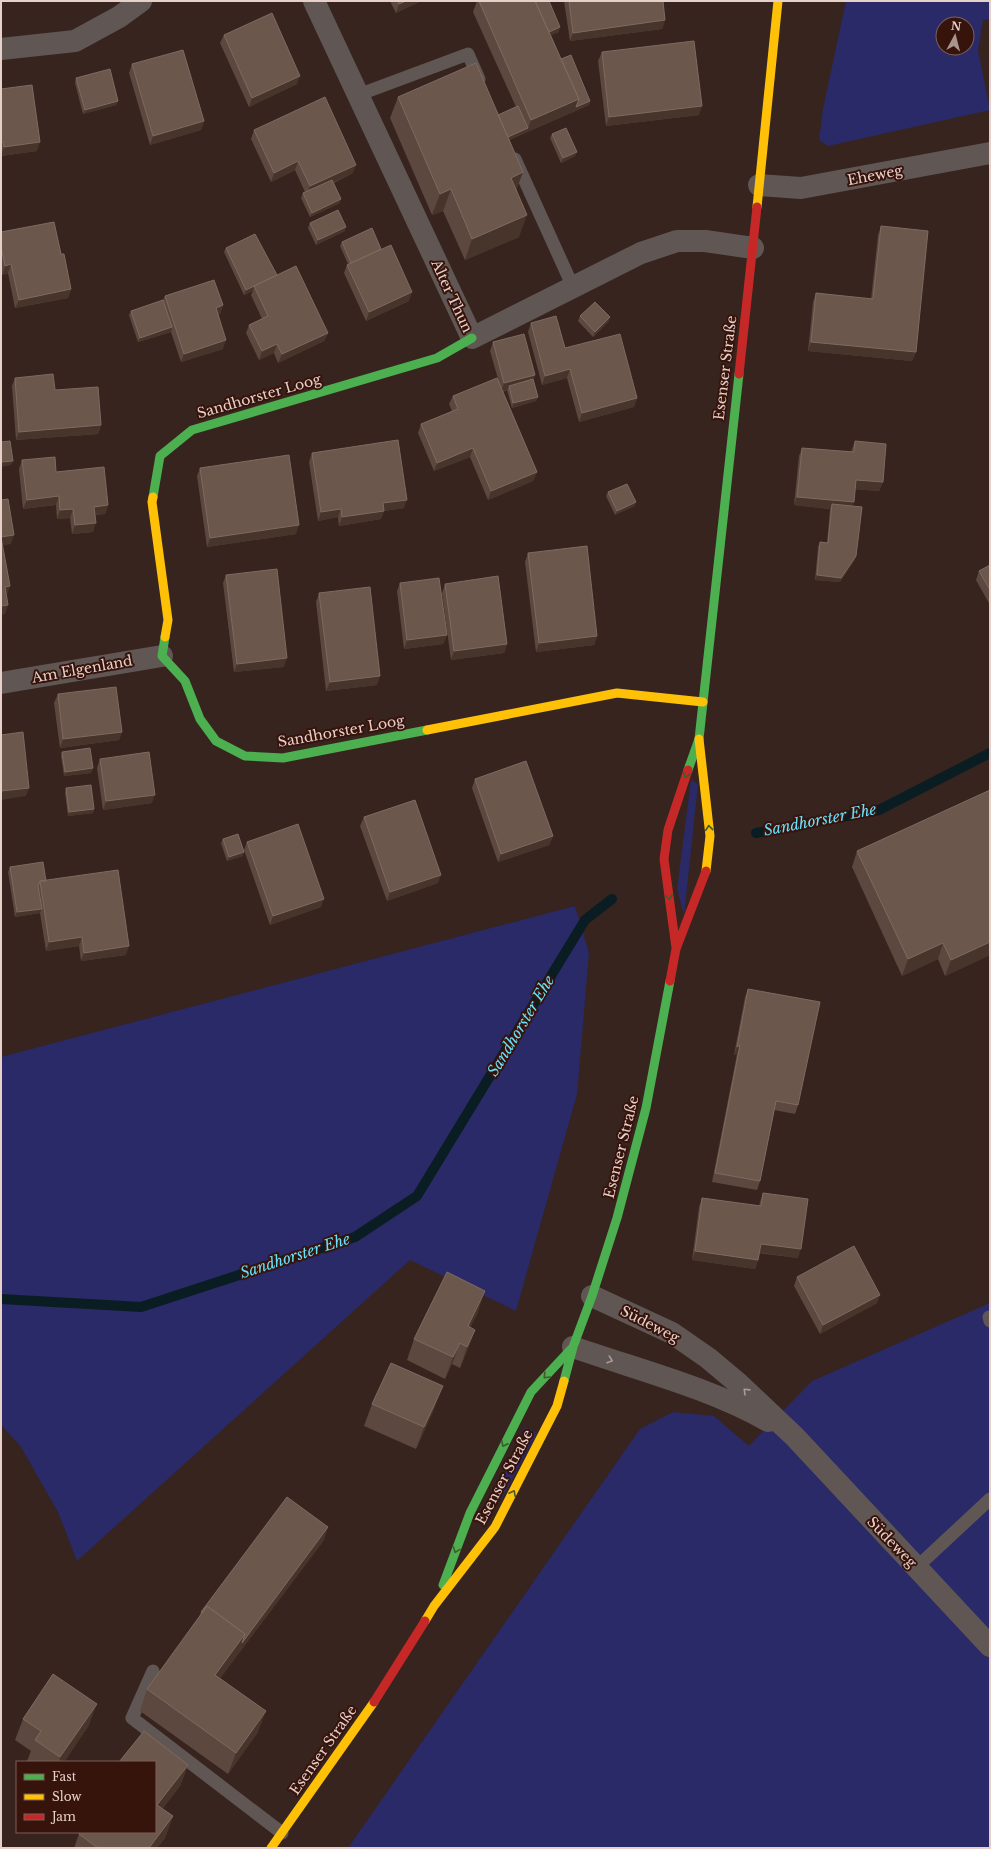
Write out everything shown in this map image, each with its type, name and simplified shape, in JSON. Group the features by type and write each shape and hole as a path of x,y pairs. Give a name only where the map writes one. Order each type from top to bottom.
{"main road":[{"name":"Esenser Straße","path":"676,949 664,859 668,830 699,738 753,248 778,1"},
{"name":"Sandhorster Loog","path":"472,338 437,358 192,430 160,456 152,502 168,620 162,656 185,681 200,719 216,741 245,756 283,758 617,693 703,702"},
{"name":"Esenser Straße","path":"271,1848 384,1687 434,1606 496,1527 557,1406 573,1347 592,1296 617,1218 646,1108 676,949 708,867 710,836 699,738"},
{"name":"Esenser Straße","path":"434,1606 470,1513 531,1392 573,1347"}],"street":[{"path":"1,49 75,41 119,16 141,1"},
{"name":"Alter Thun","path":"314,1 472,338 640,253 677,241 705,241 753,248"},
{"name":"Eheweg","path":"759,185 801,188 990,153"},
{"name":"Am Elgenland","path":"1,683 162,656"},
{"name":"Südeweg","path":"592,1296 672,1333 708,1358 739,1384 795,1437 990,1646"},
{"name":"Südeweg","path":"573,1347 696,1389 750,1411 795,1437"}],"lane":[{"path":"358,95 468,54 484,90"},
{"path":"510,149 573,287"},
{"path":"917,1567 990,1499"},
{"path":"153,1671 132,1718 282,1833"}],"shaded area":[{"path":"846,1 990,1 990,19 983,20 978,50 990,110 828,146 819,140 823,109"},
{"path":"691,780 698,784 684,915 677,889"},
{"path":"575,906 589,953 577,1094 516,1311 410,1260 77,1561 58,1512 21,1447 1,1425 1,1057"},
{"path":"990,1303 990,1848 348,1848 640,1429 673,1412 714,1416 749,1446 812,1381"},
{"path":"525,1427 537,1433 501,1500 496,1499 495,1494"}],"building":[{"path":"398,1 406,1 399,4"},
{"path":"479,1 535,1 579,99 531,120"},
{"path":"535,1 549,1 560,27 549,32"},
{"path":"569,1 663,1 665,20 573,33"},
{"path":"272,13 300,76 252,98 224,35"},
{"path":"694,41 702,106 609,117 602,52"},
{"path":"183,50 204,121 153,136 132,64"},
{"path":"571,55 590,101 576,107 579,99 561,59"},
{"path":"476,63 523,172 511,178 527,215 472,239 451,189 440,194 398,97"},
{"path":"110,69 118,101 85,110 76,78"},
{"path":"32,85 40,142 4,147 3,142 1,142 1,89"},
{"path":"325,97 356,165 310,186 298,161 274,173 254,130"},
{"path":"518,106 528,128 508,137 498,115"},
{"path":"566,128 577,152 563,158 552,134"},
{"path":"332,180 341,199 312,213 303,193"},
{"path":"338,210 346,227 318,240 310,223"},
{"path":"54,222 61,254 64,254 71,289 19,300 11,264 5,266 1,246 1,232"},
{"path":"881,226 928,231 916,352 811,342 816,293 873,299"},
{"path":"372,228 381,249 351,263 342,242"},
{"path":"255,234 277,275 246,290 226,248"},
{"path":"391,245 412,292 369,312 347,265"},
{"path":"296,266 328,333 282,354 277,344 262,351 249,325 268,316 254,286"},
{"path":"214,280 223,305 216,308 226,340 184,354 165,296"},
{"path":"163,300 172,327 140,338 131,311"},
{"path":"595,302 610,317 595,332 580,316"},
{"path":"556,316 565,348 620,334 637,398 582,413 570,369 545,376 531,323"},
{"path":"524,334 535,375 504,383 493,342"},
{"path":"53,374 55,390 98,387 101,425 19,432 15,378"},
{"path":"497,378 537,472 491,491 473,448 437,463 421,424 458,409 453,396"},
{"path":"533,379 538,397 513,403 509,386"},
{"path":"398,440 407,500 383,503 384,511 342,517 341,509 321,512 312,453"},
{"path":"10,441 13,461 1,462 1,442"},
{"path":"855,441 886,444 883,482 856,480 854,502 797,497 802,448 854,452"},
{"path":"289,455 299,525 210,538 200,468"},
{"path":"55,457 56,472 104,467 108,505 94,507 96,523 75,525 73,509 60,510 59,496 27,500 22,460"},
{"path":"627,484 636,502 617,511 608,492"},
{"path":"8,499 14,535 1,537 1,500"},
{"path":"832,504 862,507 856,556 841,578 817,575 820,542 828,543"},
{"path":"1,537 10,586 5,587 8,605 1,606"},
{"path":"587,546 597,636 539,643 528,553"},
{"path":"990,565 990,590 979,571"},
{"path":"277,569 287,658 237,664 226,575"},
{"path":"498,576 507,644 454,651 445,584"},
{"path":"439,578 447,635 407,640 400,583"},
{"path":"370,587 380,676 330,682 319,593"},
{"path":"116,687 122,732 63,739 58,694"},
{"path":"23,732 29,788 1,791 1,735"},
{"path":"90,748 93,768 65,772 62,752"},
{"path":"149,752 155,795 106,801 100,759"},
{"path":"526,761 553,836 501,854 475,779"},
{"path":"91,785 94,809 69,812 66,788"},
{"path":"990,790 990,942 951,960 943,943 908,959 857,851"},
{"path":"415,800 441,875 390,892 364,817"},
{"path":"298,824 324,899 273,916 247,842"},
{"path":"238,834 244,852 229,857 223,839"},
{"path":"43,862 46,881 40,881 38,886 42,909 17,912 10,867"},
{"path":"118,870 129,946 84,953 82,937 49,942 40,881"},
{"path":"748,989 820,1002 798,1105 776,1101 760,1181 715,1173 740,1045 737,1047"},
{"path":"763,1193 808,1199 801,1249 761,1244 758,1260 695,1251 702,1198 761,1206"},
{"path":"854,1246 880,1295 823,1325 797,1277"},
{"path":"447,1272 485,1291 468,1326 475,1330 467,1347 460,1343 453,1357 414,1339"},
{"path":"391,1363 443,1386 424,1427 372,1404"},
{"path":"287,1497 328,1527 242,1643 245,1634 207,1606 202,1613 201,1612"},
{"path":"207,1606 245,1634 215,1675 266,1711 236,1753 147,1689"},
{"path":"53,1674 97,1704 60,1757 35,1740 41,1731 23,1719"},
{"path":"144,1731 188,1765 157,1805 173,1816 149,1848 98,1848 79,1834 156,1833 156,1761 120,1761"}],"waterway":[{"name":"Sandhorster Ehe","path":"756,833 879,810 990,753"},
{"name":"Sandhorster Ehe","path":"1,1299 141,1307 355,1237 417,1196 585,920 612,899"}],"traffic: fast":[{"path":"153,497 160,456 192,430 437,358 472,338"},
{"path":"688,770 699,739 739,374"},
{"path":"165,637 162,656 185,681 200,719 216,741 245,756 283,758 427,730"},
{"path":"564,1381 573,1347 592,1296 617,1218 646,1108 670,981"},
{"path":"443,1585 470,1513 531,1392 571,1349"}],"traffic: slow":[{"path":"757,207 778,1"},
{"path":"153,497 152,502 168,620 165,637"},
{"path":"427,730 617,693 703,702"},
{"path":"699,739 710,836 706,871"},
{"path":"425,1621 434,1606 495,1527 557,1406 564,1381"},
{"path":"271,1848 374,1702"}],"traffic: jam":[{"path":"739,374 757,207"},
{"path":"676,948 664,859 668,830 688,770"},
{"path":"670,981 676,949 706,871"},
{"path":"374,1702 425,1621"}]}
